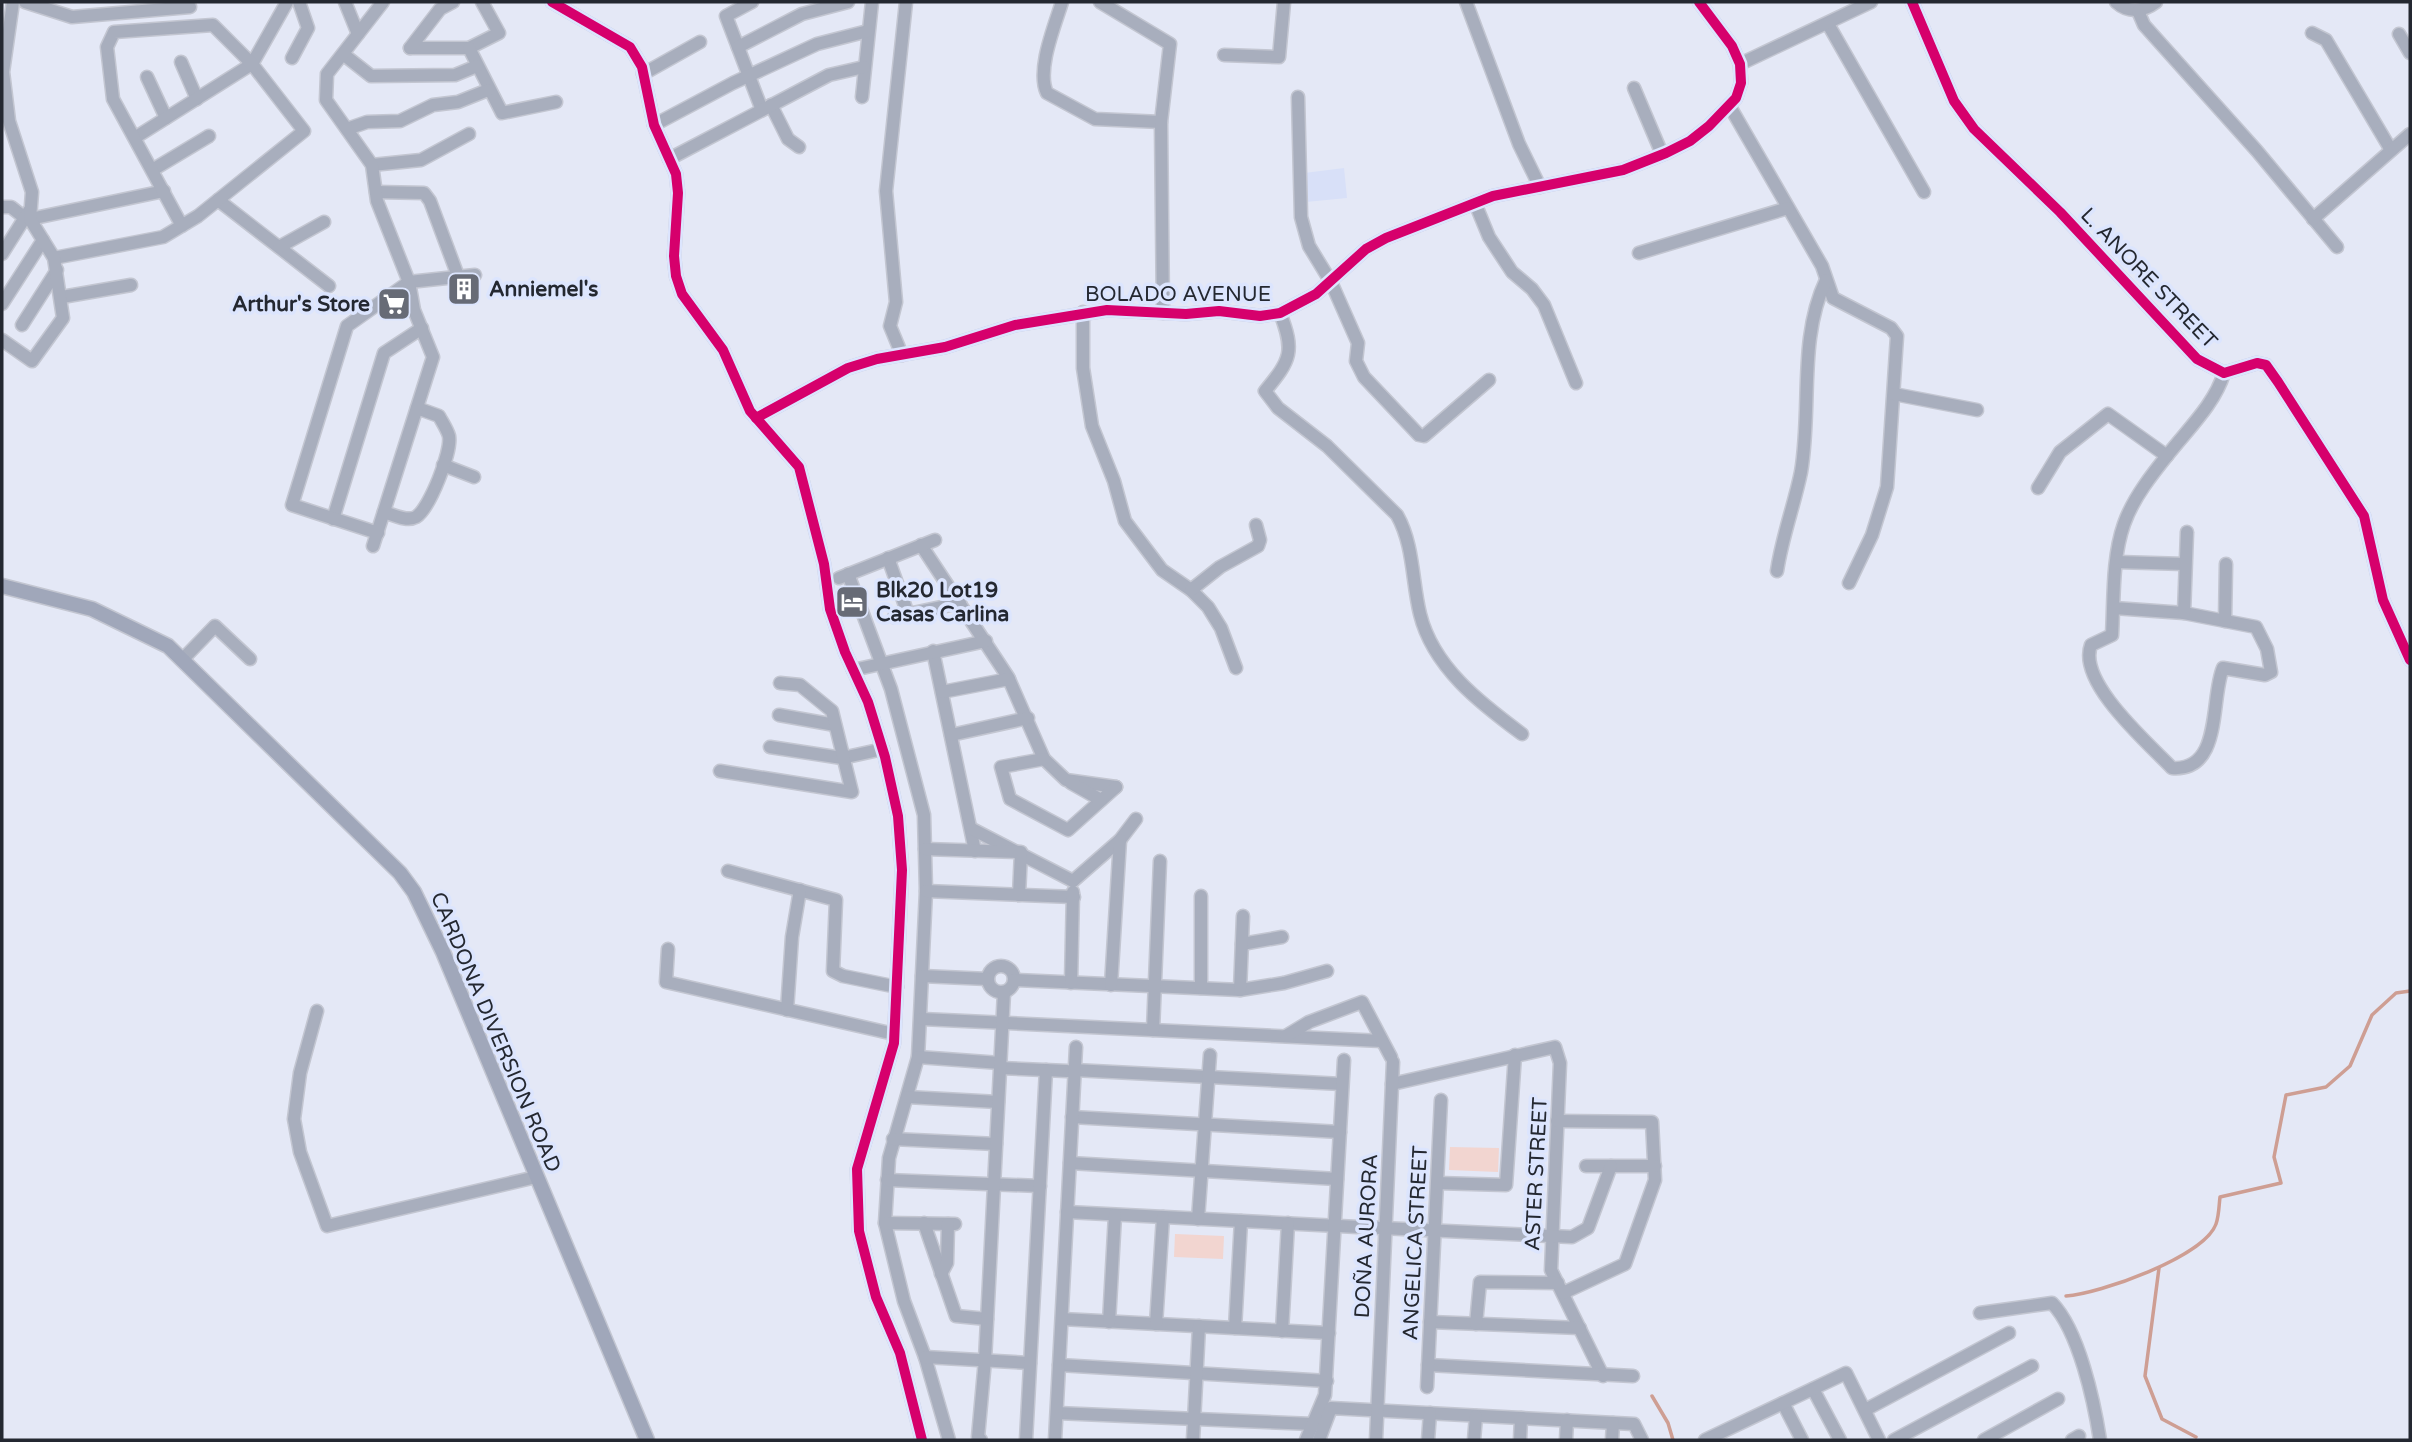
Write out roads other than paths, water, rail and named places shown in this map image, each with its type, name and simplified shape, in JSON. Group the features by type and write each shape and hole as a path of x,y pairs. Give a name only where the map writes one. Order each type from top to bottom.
{"main road":[{"name":"CARDONA DIVERSION ROAD","path":"2,586 92,609 148,634 182,660 384,856 414,892 443,952 647,1440"}],"street":[{"path":"2,254 28,216 32,192 9,121 3,72 13,2"},
{"path":"25,2 72,18 190,7"},
{"path":"136,137 252,64 287,2"},
{"path":"292,58 309,28 299,2"},
{"path":"345,2 358,34"},
{"path":"373,546 433,357 376,192 372,165 326,100 327,74 383,2"},
{"path":"453,2 440,9 410,48 469,48 499,33 482,2"},
{"path":"752,2 726,16 750,77 766,108 788,139 799,147"},
{"path":"738,47 802,14 848,2"},
{"path":"862,97 872,2"},
{"path":"902,355 890,327 896,302 886,191 906,2"},
{"path":"1062,2 1048,46 1043,85 1046,93 1095,119 1161,122"},
{"path":"1100,2 1170,44 1161,122 1163,313"},
{"path":"1224,55 1279,57 1284,2"},
{"path":"1466,2 1519,144 1541,187"},
{"path":"1699,2 1726,35 1740,64 1869,2"},
{"name":"L. ANORE STREET","path":"1912,2 1954,101 1973,129 2060,212 2197,359 2224,373 2257,363 2266,365 2364,516 2383,600 2410,660"},
{"path":"2116,2 2122,7 2138,11 2156,2"},
{"path":"555,3 630,47 643,74 654,125 669,159 678,193 674,256 682,294 723,349 756,418 791,454 802,474 824,564 830,609 868,702 883,749 898,816 902,870 897,987 894,1034 857,1169 859,1231 876,1297 900,1353 922,1440"},
{"path":"2138,11 2144,25 2337,247"},
{"path":"1828,24 1924,192"},
{"path":"22,325 55,264 163,237 182,226 218,200 304,131 252,64 213,25 114,32 107,47 113,99 154,169 182,226"},
{"path":"654,125 733,83 817,44 868,31"},
{"path":"2312,33 2326,40 2392,150"},
{"path":"2399,34 2410,53"},
{"path":"643,74 700,42"},
{"path":"469,48 502,113 556,102"},
{"path":"343,54 371,76 455,75 477,66"},
{"path":"181,62 197,99"},
{"name":"BOLADO AVENUE","path":"756,418 848,368 945,347 1015,325 1107,310 1280,313 1296,307 1331,282 1366,249 1386,238 1475,203 1623,170 1690,141 1729,105 1741,83 1740,64"},
{"path":"669,159 829,75 864,67"},
{"path":"148,76 166,118"},
{"path":"1634,88 1662,154"},
{"path":"347,129 367,122 400,121 433,105 458,102 488,90"},
{"path":"1298,97 1301,217 1309,246 1331,282 1358,343 1356,361 1364,377 1419,435 1430,432 1477,387 1489,380"},
{"path":"1729,105 1822,267 1833,298 1897,334 1887,487 1867,546 1849,583"},
{"path":"372,165 421,160 470,134"},
{"path":"2313,219 2410,134"},
{"path":"154,169 209,136"},
{"path":"28,216 164,191"},
{"path":"376,192 424,193 430,201 458,276"},
{"path":"218,200 329,286"},
{"path":"1475,203 1489,237 1512,272 1532,289 1544,305 1576,383"},
{"path":"2,207 11,207 28,216 43,240 55,264 63,318 33,361 2,340"},
{"path":"1639,253 1788,208"},
{"path":"279,247 324,222"},
{"path":"2,304 43,240"},
{"path":"378,533 292,505 347,326 409,282 475,275"},
{"path":"1777,571 1782,535 1801,472 1807,366 1819,294 1826,279"},
{"path":"62,297 131,285"},
{"path":"1083,312 1083,368 1092,426 1114,481 1125,521 1162,570 1191,590 1208,607 1221,628 1236,668"},
{"path":"1280,313 1289,338 1289,358 1265,391 1278,408 1327,446 1397,515 1405,528 1420,614 1428,640 1478,702 1522,734"},
{"path":"333,519 384,353 422,328"},
{"path":"2113,608 2184,613 2256,627 2267,649 2271,672 2266,675 2223,668 2218,679 2211,741 2191,764 2183,769 2172,768 2104,695 2092,672 2088,652 2091,645 2112,635 2113,608 2117,562 2125,522 2142,490 2209,403 2224,373"},
{"path":"1894,394 1977,410"},
{"path":"384,512 406,519 416,517 428,505 443,465 449,436 439,416 417,408"},
{"path":"2038,488 2060,452 2108,414 2167,456"},
{"path":"443,465 474,477"},
{"path":"1191,590 1220,567 1258,547 1260,540 1256,525"},
{"path":"2184,613 2187,532"},
{"path":"935,540 844,576 881,662 924,815 926,891 922,1019 918,1057 893,1139 885,1223 904,1301 925,1357 948,1440"},
{"path":"921,545 1010,679 1044,759 1066,780 1101,800"},
{"path":"888,558 901,615 960,603"},
{"path":"2117,562 2185,565"},
{"path":"2225,621 2226,564"},
{"path":"182,660 215,626 250,659"},
{"path":"853,670 986,640"},
{"path":"933,651 975,851"},
{"path":"942,691 1010,679"},
{"path":"720,771 852,792 835,725 827,705 800,685 780,683"},
{"path":"779,715 835,725"},
{"path":"951,735 1028,718"},
{"path":"770,747 842,758 883,749"},
{"path":"1044,759 1001,767 1010,799 1068,830 1116,787 1066,780"},
{"path":"1073,881 1120,840 1136,819"},
{"path":"972,829 1073,881"},
{"path":"1111,985 1120,840"},
{"path":"925,849 1021,852"},
{"path":"1019,895 1021,852"},
{"path":"1153,1030 1160,861"},
{"path":"728,871 832,898 838,903 833,971 843,976 897,987"},
{"path":"1071,984 1073,881"},
{"path":"787,1010 792,937 800,890"},
{"path":"926,891 1074,897"},
{"path":"1201,896 1201,988"},
{"path":"1241,990 1243,916"},
{"path":"1242,944 1282,937"},
{"path":"668,949 666,982 894,1034"},
{"path":"1004,992 992,988 988,979 991,971 1002,966 1012,973 1014,980"},
{"path":"1014,980 1241,990 1284,983 1326,971"},
{"path":"922,976 988,979"},
{"path":"978,1439 985,1360 1004,992 1014,980"},
{"path":"922,1019 1285,1037 1382,1041 1362,1002 1309,1022 1285,1037"},
{"path":"317,1011 300,1073 294,1119 300,1152 327,1226 536,1177"},
{"name":"DOÑA AURORA","path":"1376,1440 1392,1084 1392,1059 1382,1041"},
{"path":"1055,1440 1072,1117 1071,1071 1076,1047"},
{"name":"ASTER STREET","path":"1516,1055 1555,1047 1560,1063 1551,1270 1603,1376"},
{"path":"1198,1219 1210,1055"},
{"path":"1392,1084 1516,1055 1506,1185 1437,1183"},
{"path":"918,1057 1046,1070 1342,1084"},
{"path":"1306,1440 1325,1395 1344,1060"},
{"path":"1026,1440 1046,1070"},
{"path":"907,1097 998,1102"},
{"name":"ANGELICA STREET","path":"1427,1387 1441,1100"},
{"path":"1072,1117 1340,1132"},
{"path":"1476,1324 1480,1282 1560,1288 1625,1264 1655,1180 1652,1122 1557,1121"},
{"path":"893,1139 996,1144"},
{"path":"1070,1163 1337,1179"},
{"path":"1586,1166 1655,1166"},
{"path":"1067,1212 1572,1237 1585,1232 1611,1166"},
{"path":"887,1180 1040,1186"},
{"path":"1109,1322 1115,1215"},
{"path":"1156,1324 1163,1217"},
{"path":"1235,1328 1241,1221"},
{"path":"885,1223 952,1224 947,1263 941,1274"},
{"path":"924,1223 956,1316 987,1319"},
{"path":"1282,1331 1288,1223"},
{"path":"1980,1313 2052,1303 2059,1309 2065,1316 2087,1385 2100,1440"},
{"path":"1062,1319 1329,1333"},
{"path":"1430,1322 1580,1328"},
{"path":"1193,1440 1199,1326"},
{"path":"1865,1410 2010,1333"},
{"path":"925,1357 1030,1363"},
{"path":"1059,1365 1326,1381"},
{"path":"1428,1365 1633,1376"},
{"path":"1894,1440 2032,1366"},
{"path":"1705,1440 1846,1374 1879,1440"},
{"path":"1813,1389 1840,1440"},
{"path":"1984,1440 2058,1399"},
{"path":"1783,1404 1800,1440"},
{"path":"1319,1440 1331,1408 1634,1424 1642,1440"},
{"path":"1057,1413 1313,1424"},
{"path":"1428,1440 1430,1413"},
{"path":"1474,1440 1476,1416"},
{"path":"1520,1440 1521,1418"},
{"path":"1566,1440 1567,1420"},
{"path":"1612,1440 1613,1423"}],"waterway":[{"path":"2066,1296 2102,1289 2172,1261 2207,1236 2216,1224 2220,1197 2281,1183 2274,1157 2286,1095 2326,1087 2350,1066 2372,1015 2396,993 2410,991"},
{"path":"2159,1268 2145,1376 2162,1419 2196,1437"},
{"path":"1652,1396 1668,1423 1673,1440"}],"place":[{"name":"Anniemel's","path":"464,289"},
{"name":"Arthur's Store","path":"394,304"},
{"name":"Blk20 Lot19 Casas Carlina","path":"852,602"}]}
